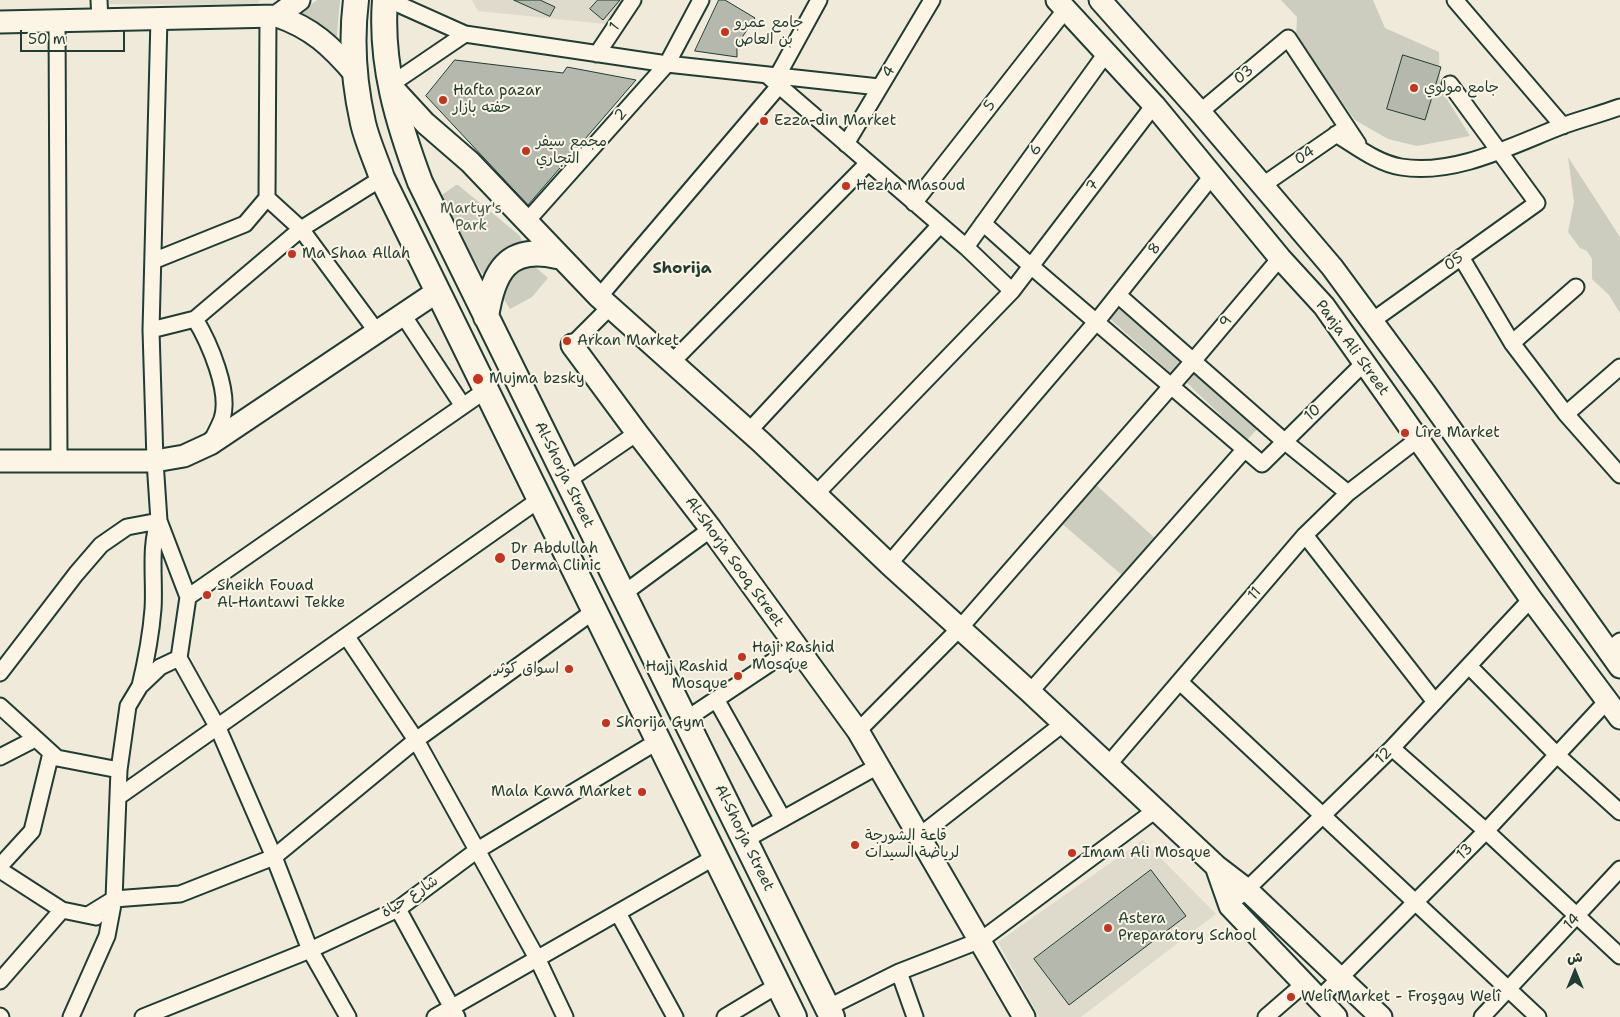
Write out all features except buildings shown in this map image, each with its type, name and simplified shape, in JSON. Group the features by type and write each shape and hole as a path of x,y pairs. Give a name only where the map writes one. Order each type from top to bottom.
{"main road":[{"path":"356,0 354,22 355,74 363,124 382,178 794,1017"},
{"name":"Al-Shorja Street","path":"385,0 383,24 390,85 403,137 420,182 830,1012"},
{"path":"486,317 492,287 504,265 516,257 529,253 558,256"},
{"path":"540,499 567,481"}],"street":[{"path":"272,16 299,0"},
{"path":"389,0 465,34 775,79 879,87"},
{"name":"1","path":"597,54 633,0"},
{"name":"2","path":"527,221 668,64 701,0"},
{"path":"572,345 775,79 819,0"},
{"name":"4","path":"846,144 932,0"},
{"path":"1455,0 1564,126"},
{"name":"Panja Ali Street","path":"1105,2 1264,185 1332,267 1464,449 1616,653"},
{"name":"Panja Ali Street","path":"1061,5 1107,52 1154,105 1280,258 1324,306 1531,599 1620,718"},
{"name":"5","path":"914,202 1061,5"},
{"path":"0,22 57,20 99,10 160,18 272,16 308,29 338,54 355,74"},
{"path":"153,261 245,224 267,198 272,16"},
{"path":"160,18 151,330 154,461 159,521 188,597 179,658 218,728 274,857 310,950 348,1017"},
{"path":"57,20 59,459"},
{"path":"465,34 390,85 425,123 470,162 558,256 605,302 1064,723 1216,866 1246,890 1381,1017"},
{"name":"03","path":"1200,112 1288,38 1341,131"},
{"name":"6","path":"966,247 1107,52"},
{"path":"775,79 846,144 966,247 1012,291"},
{"path":"1450,84 1501,150"},
{"name":"7","path":"816,495 1012,291 1154,105"},
{"path":"1341,131 1361,150 1388,164 1413,167 1457,163 1501,150 1620,107"},
{"name":"04","path":"1264,185 1341,131"},
{"name":"05","path":"1372,321 1537,203 1501,150"},
{"path":"671,363 868,163"},
{"name":"8","path":"889,564 1097,321 1212,176"},
{"path":"151,330 195,319 301,229 382,178"},
{"path":"267,198 301,229 377,332"},
{"path":"983,223 1245,449 1030,692"},
{"path":"748,432 940,225"},
{"path":"1461,257 1512,343 1566,414 1620,475"},
{"name":"9","path":"858,731 960,628 1194,360 1280,258"},
{"path":"1512,343 1576,286"},
{"path":"0,461 59,459 154,461 184,456 210,444 438,292"},
{"path":"1118,295 1284,441 1348,493"},
{"path":"403,315 462,406"},
{"path":"195,319 215,360 222,388 223,417 210,444"},
{"name":"Al-Shorja Sooq Street","path":"572,345 636,433 711,529 858,731 1024,1017"},
{"name":"10","path":"1245,449 1262,464 1365,362"},
{"path":"1566,414 1620,367"},
{"path":"188,597 486,390"},
{"path":"567,481 636,433"},
{"name":"11","path":"1108,765 1304,535 1348,493 1418,440"},
{"path":"1437,467 1464,449"},
{"path":"118,797 540,499"},
{"path":"0,673 76,574 101,545 127,527 159,521"},
{"path":"140,686 148,651 153,610 154,534 159,521"},
{"path":"623,594 711,529"},
{"path":"1304,535 1435,702"},
{"name":"12","path":"1230,906 1392,748 1531,599"},
{"path":"88,915 114,899 180,894 274,857 416,740 594,611"},
{"path":"347,637 416,740 538,960 565,1017"},
{"path":"685,720 796,646"},
{"path":"71,1017 107,936 114,899 119,770 128,706 140,686 160,667 179,658"},
{"path":"1468,666 1557,754 1620,812"},
{"path":"1180,682 1538,1017"},
{"path":"716,698 783,819"},
{"name":"13","path":"1318,1000 1486,831 1607,701"},
{"path":"0,706 57,758 119,770"},
{"path":"918,837 1064,723"},
{"path":"0,756 35,739"},
{"name":"شارع حياة","path":"143,1017 310,950 398,909 476,851 658,740"},
{"path":"1392,748 1486,831 1620,956"},
{"path":"51,753 32,831 0,868 62,910 110,920"},
{"path":"745,840 878,766"},
{"path":"830,1012 899,972 981,940 1157,809"},
{"path":"436,1017 455,1012 538,960 715,857"},
{"path":"1216,866 1230,906 1336,1017"},
{"name":"14","path":"1482,1017 1620,869"},
{"path":"398,909 455,1012"},
{"path":"0,981 62,910"},
{"path":"618,913 675,1017"},
{"path":"899,972 915,1017"},
{"path":"1266,1017 1304,984"},
{"path":"725,1017 778,985"}],"shaded area":[{"path":"107,0 260,0 257,5 107,4"},
{"path":"472,0 622,0 606,24 478,11"},
{"name":"Astera Preparatory School","path":"1143,840 1216,914 1081,1017 1039,1017 998,942"}],"green space":[{"path":"317,0 340,0 336,45 319,27 296,16"},
{"path":"1281,0 1373,0 1385,28 1439,52 1440,88 1470,136 1417,146 1388,139 1355,120 1296,38 1297,17"},
{"path":"1568,157 1620,237 1620,313 1609,295 1592,279 1592,259 1587,251 1580,248 1568,232 1574,202"},
{"name":"Martyr's Park","path":"456,185 519,235 524,244 499,254 486,275 482,273 439,197"},
{"path":"533,265 548,278 532,297 510,309 499,291 517,267"},
{"path":"1119,305 1185,360 1172,374 1108,317"},
{"path":"1197,371 1259,427 1247,440 1187,383"},
{"path":"1095,484 1156,539 1122,575 1060,522"}],"place":[{"name":"جامع عمرو بن العاص","path":"725,32"},
{"name":"جامع مولوي","path":"1414,88"},
{"name":"Hafta pazar حفته بازار","path":"443,100"},
{"name":"Ezza-din Market","path":"764,121"},
{"name":"مجمع سيفر التجاري","path":"526,151"},
{"name":"Hezha Masoud","path":"846,186"},
{"name":"Ma Shaa Allah","path":"292,254"},
{"name":"Arkan Market","path":"567,341"},
{"name":"Mujma bzsky","path":"478,379"},
{"name":"Lîre Market","path":"1405,433"},
{"name":"Dr Abdullah Derma Clinic","path":"500,558"},
{"name":"Sheikh Fouad Al-Hantawi Tekke","path":"207,595"},
{"name":"Haji Rashid Mosque","path":"742,657"},
{"name":"اسواق كوثر","path":"569,669"},
{"name":"Hajj Rashid Mosque","path":"738,676"},
{"name":"Shorija Gym","path":"606,723"},
{"name":"Mala Kawa Market","path":"642,792"},
{"name":"قاعة الشورجة لرياضة السيدات","path":"855,845"},
{"name":"Imam Ali Mosque","path":"1072,853"},
{"name":"Astera Preparatory School","path":"1108,928"},
{"name":"Welî Market - Froşgay Welî","path":"1291,997"}],"district":[{"name":"Shorija","path":"682,269"}]}
